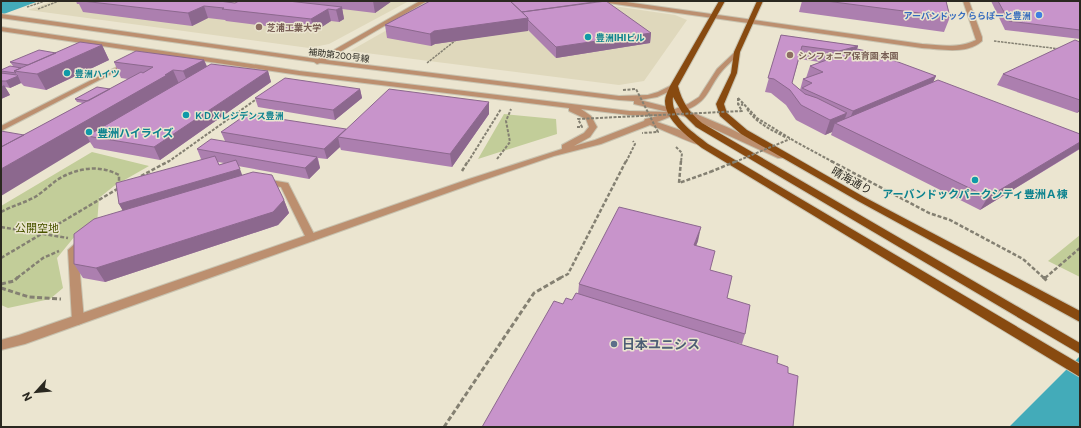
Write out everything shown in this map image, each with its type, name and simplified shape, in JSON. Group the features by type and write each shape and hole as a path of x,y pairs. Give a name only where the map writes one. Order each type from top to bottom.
{"main road":[{"path":"722,1 712,16 674,86 669,101 677,112 680,123 705,146 1080,371"},
{"name":"晴海通り","path":"760,1 737,52 734,73 720,104 723,114 744,132 800,165 1080,318"},
{"path":"677,112 721,140 1080,349"}],"street":[{"path":"315,63 424,1"},
{"path":"608,1 922,46 961,47 976,43 979,37 966,1"},
{"name":"補助第200号線","path":"1,16 315,63 619,98 647,99 661,94 674,86"},
{"path":"48,36 72,27"},
{"path":"1,29 152,52 553,104 646,114 677,112"},
{"path":"1,128 172,41"},
{"path":"1,345 78,320 551,154 598,142 650,119 677,112 699,102 719,70 737,52"},
{"path":"619,98 677,112 709,122 800,165"},
{"path":"551,154 587,135 593,127 592,122 586,115 553,104"},
{"path":"614,111 650,119 705,146"},
{"path":"258,181 285,185 311,238"},
{"path":"78,320 73,250 94,233"}],"path":[{"path":"29,7 45,1"},
{"path":"38,8 59,1"},
{"path":"425,64 458,38"},
{"path":"994,40 1062,49"},
{"path":"623,90 636,89 650,119 658,132 642,133"},
{"path":"138,178 171,160 258,97"},
{"path":"577,127 582,127 578,119 650,119 742,111 738,104 738,98 758,118 796,142 929,213 950,220 1022,259 1044,279 1050,282"},
{"path":"671,143 682,153 679,183 790,139 753,118 742,104 738,104"},
{"path":"462,171 502,108"},
{"path":"497,160 510,142 506,121 512,109"},
{"path":"753,118 758,118"},
{"path":"444,427 534,293 568,274 635,144 629,136"},
{"path":"1,212 35,196 63,177 80,171 96,168 110,169 119,175 119,189"},
{"path":"1,258 125,185"},
{"path":"1,227 45,233 85,241"},
{"path":"1044,279 1080,248"},
{"path":"1,284 14,280 43,258 56,252 73,250"},
{"path":"1,288 29,297 77,300"}],"shaded area":[{"name":"芝浦工業大学","path":"53,1 409,1 329,44 309,48 28,10"},
{"path":"438,1 579,1 675,15 687,20 644,81 619,85 350,51"}],"green space":[{"path":"504,114 556,119 557,134 478,159"},
{"name":"公開空地","path":"92,152 149,166 114,186 99,198 97,224 75,236 57,258 63,288 50,299 8,308 1,305 1,206"},
{"path":"1080,235 1080,277 1048,261"}],"water":[{"path":"1,1 39,1 1,15"},
{"path":"1080,356 1080,427 1009,427"}],"building":[{"path":"82,1 219,1 235,3 239,1 288,1 342,7 336,10 328,9 311,19 204,6 188,13"},
{"path":"430,1 510,1 528,18 434,31 430,34 385,25"},
{"path":"510,1 585,1 594,2 522,12"},
{"name":"豊洲IHIビル","path":"606,1 651,33 556,47 528,20 522,12"},
{"path":"826,1 946,1 950,17"},
{"name":"アーバンドック ららぽーと豊洲","path":"998,1 1080,1 1080,30 1009,21"},
{"path":"781,35 858,46 839,51 802,46 792,83 805,94 817,98 847,113 830,120 801,105 790,90 774,79 768,78"},
{"path":"1075,40 1080,42 1080,100 1003,74"},
{"path":"80,42 102,45 37,74 14,71"},
{"path":"857,49 871,52 936,76 853,111 802,88 812,83 803,79 823,72 810,66"},
{"path":"39,50 56,53 28,65 10,62"},
{"path":"136,51 204,60 183,71 173,70 165,75 167,75 1,169 1,147 153,67 114,62"},
{"name":"ＫＤＸレジデンス豊洲","path":"211,64 268,71 154,147 87,136"},
{"path":"10,66 21,68 14,71 16,73 1,71"},
{"path":"1,73 18,76 6,81 1,81"},
{"path":"285,78 360,89 333,110 255,98"},
{"name":"アーバンドックパークシティ豊洲Ａ棟","path":"938,80 1080,134 1080,142 988,197 835,123"},
{"path":"97,87 110,89 88,101 75,99"},
{"path":"389,89 489,102 450,154 338,137"},
{"path":"247,114 346,129 324,149 221,132"},
{"path":"1,131 24,135 1,147"},
{"path":"211,139 317,157 305,168 197,149"},
{"path":"215,156 219,165 236,160 240,169 119,204 116,183"},
{"path":"253,172 272,175 284,200 273,212 96,268 74,264 74,234 94,219"},
{"path":"619,207 701,227 694,245 715,251 710,270 732,276 727,298 750,305 745,334 579,284"},
{"name":"日本ユニシス","path":"576,293 778,356 777,363 788,367 788,373 798,376 793,427 482,427 554,301 563,304 566,298 572,300"}],"place":[{"name":"アーバンドック ららぽーと豊洲","path":"1039,15"},
{"name":"芝浦工業大学","path":"259,27"},
{"name":"豊洲IHIビル","path":"588,37"},
{"name":"シンフォニア保育園 本園","path":"790,55"},
{"name":"豊洲ハイツ","path":"67,73"},
{"name":"ＫＤＸレジデンス豊洲","path":"186,115"},
{"name":"豊洲ハイライズ","path":"89,132"},
{"name":"アーバンドックパークシティ豊洲Ａ棟","path":"975,180"},
{"name":"日本ユニシス","path":"614,344"}]}
